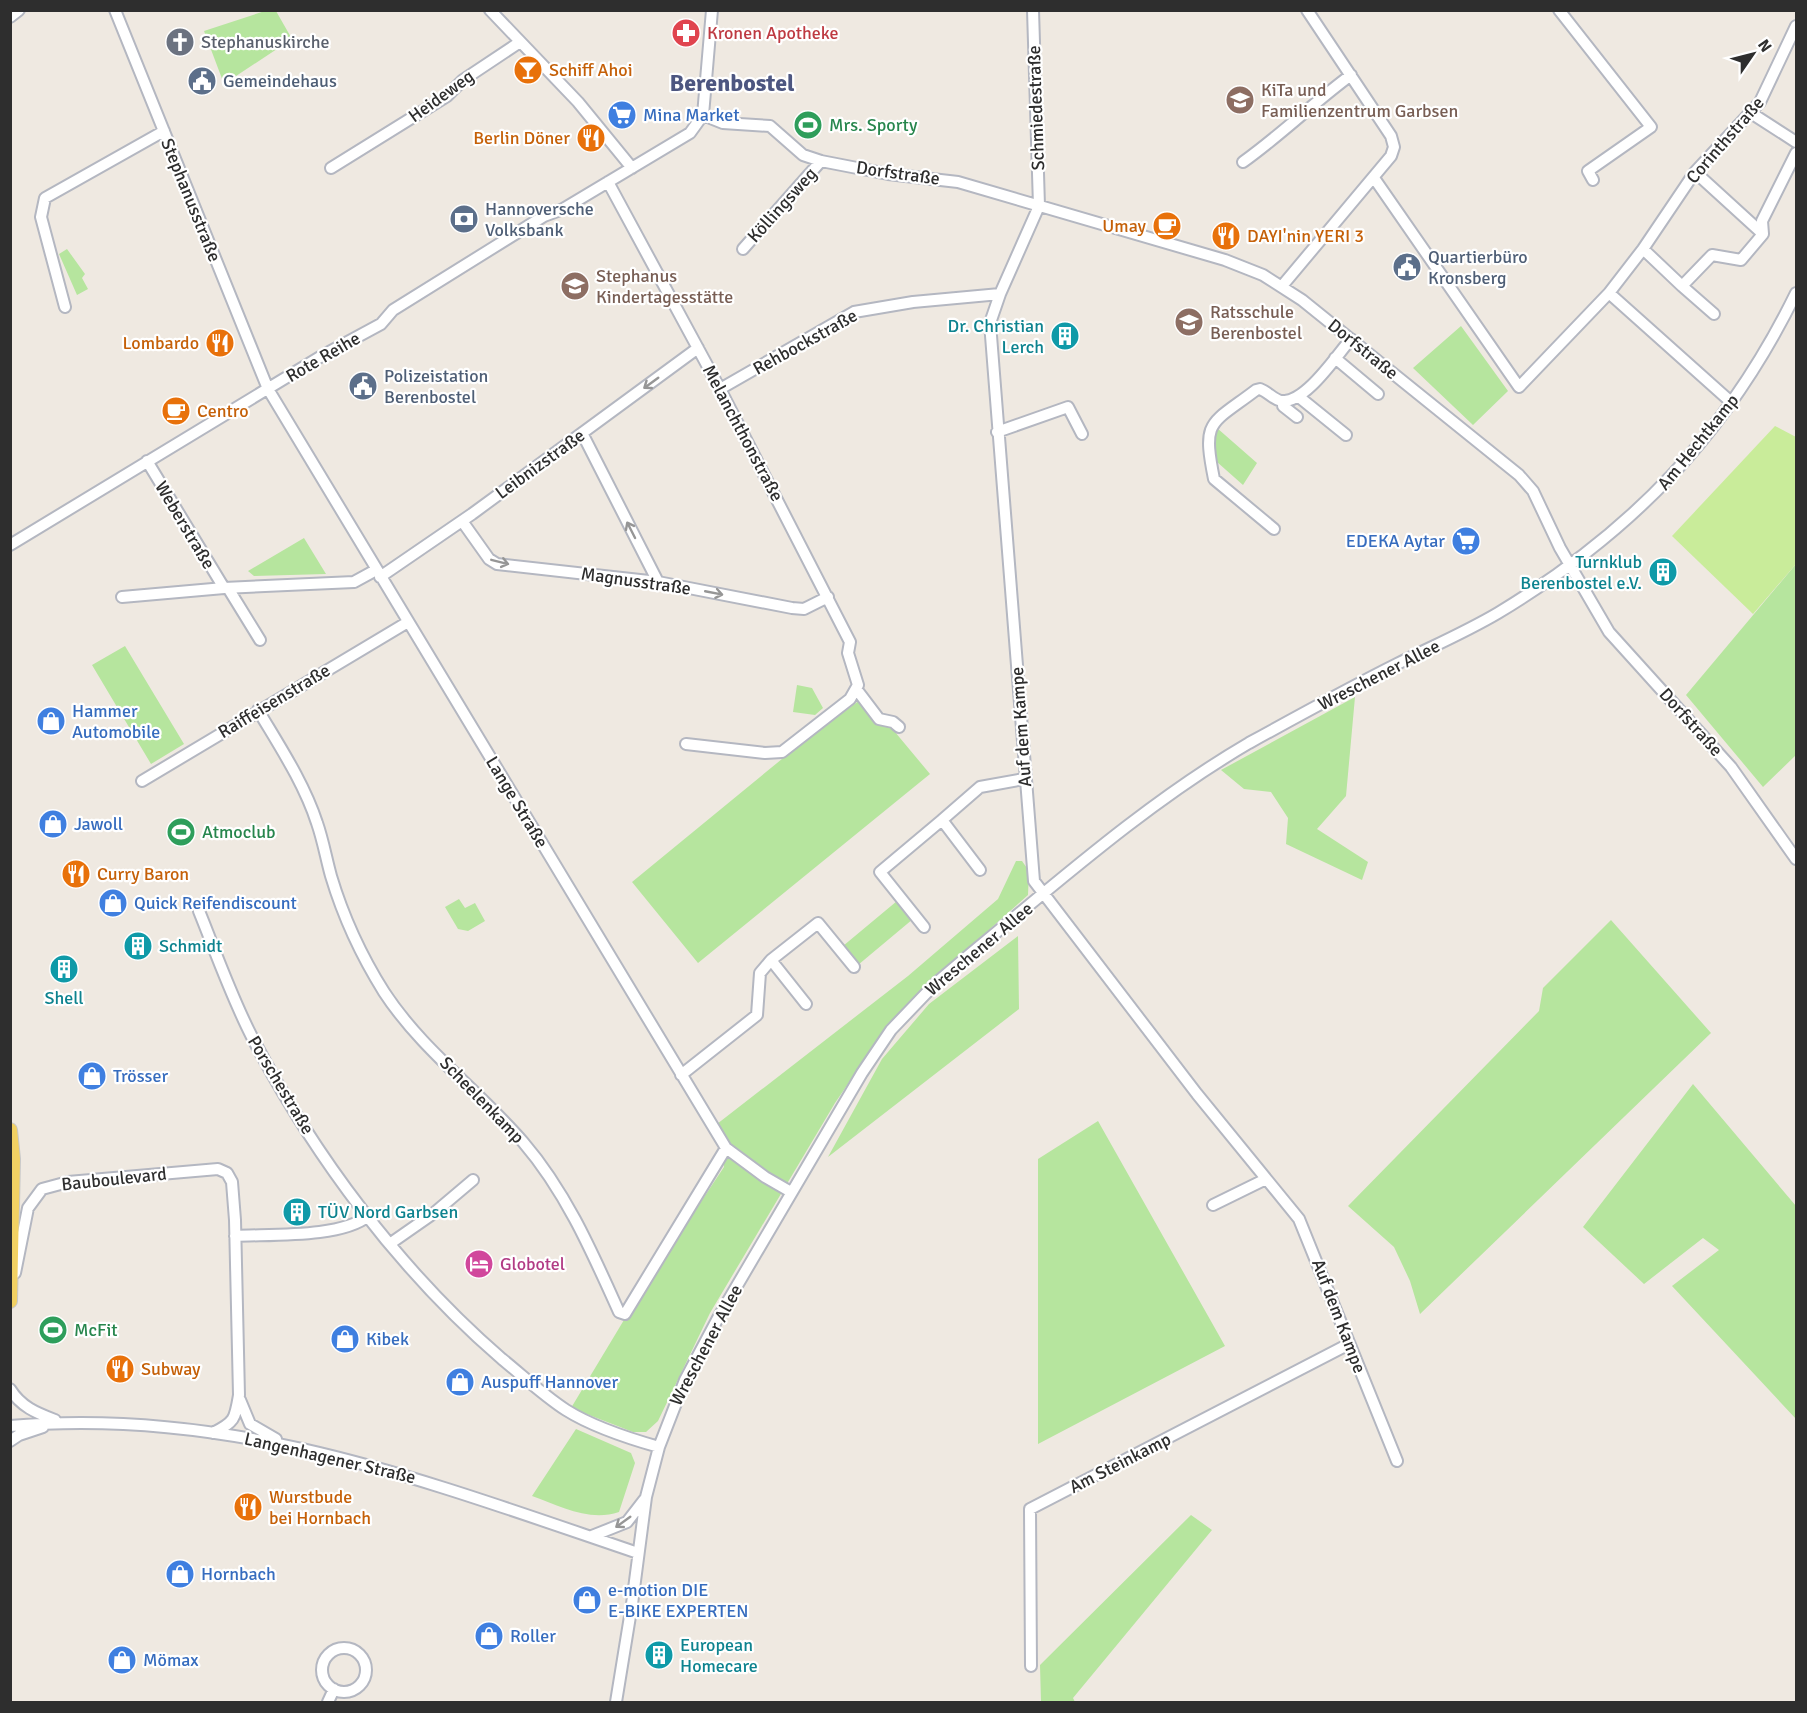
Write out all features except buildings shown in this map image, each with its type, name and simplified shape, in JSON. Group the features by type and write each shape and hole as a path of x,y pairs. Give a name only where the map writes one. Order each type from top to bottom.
{"main road":[{"path":"10,1130 11,1295"}],"street":[{"path":"10,17 19,10"},
{"name":"Stephanusstraße","path":"115,10 268,389"},
{"path":"490,10 578,102 633,168"},
{"path":"703,116 712,10"},
{"name":"Schmiedestraße","path":"1033,10 1039,206"},
{"path":"1282,286 1391,156 1394,147 1391,136 1307,10"},
{"path":"1560,10 1651,127 1588,171 1593,180"},
{"name":"Corinthstraße","path":"1374,177 1520,387 1608,293 1643,249 1695,172 1751,113 1765,93 1793,42 1797,26"},
{"name":"Heideweg","path":"331,168 447,96 463,80 520,42"},
{"path":"1243,162 1282,134 1315,102 1351,75"},
{"path":"1751,113 1797,142"},
{"name":"Dorfstraße","path":"703,116 723,123 770,126 803,155 820,161 888,174 958,182 1225,260 1282,286 1519,475 1533,491 1571,566 1609,632 1731,767 1797,859"},
{"name":"Rote Reihe","path":"10,545 147,461 381,324 393,310 530,225 633,168 690,133 700,123 703,116"},
{"path":"65,307 41,217 45,198 164,131"},
{"path":"1682,286 1712,255 1741,260 1763,234 1762,221 1797,153"},
{"name":"Köllingsweg","path":"743,249 820,161"},
{"path":"1695,172 1763,234"},
{"name":"Melanchthonstraße","path":"608,182 720,389 828,597 850,642 848,653 858,680 857,690 879,719 892,722 899,728"},
{"name":"Auf dem Kampe","path":"1039,206 1000,294 990,323 1024,779 1034,881 1305,1229 1397,1461"},
{"path":"1643,249 1714,314"},
{"path":"1608,293 1731,402"},
{"name":"Am Hechtkamp","path":"1571,566 1660,490 1731,402 1797,293"},
{"name":"Rehbockstraße","path":"720,389 854,312 913,302 1000,294"},
{"path":"1275,530 1214,479 1207,437 1216,420 1256,390 1260,389 1275,399 1283,401 1299,397 1351,339"},
{"name":"Leibnizstraße","path":"122,597 226,588 354,582 378,574 462,521 698,348"},
{"path":"1335,358 1378,394"},
{"name":"Lange Straße","path":"268,389 726,1148 765,1177 791,1192"},
{"path":"1299,397 1346,435"},
{"path":"1283,401 1283,406 1297,417"},
{"path":"997,432 1068,407 1082,435"},
{"path":"582,433 658,582"},
{"name":"Weberstraße","path":"147,461 226,588"},
{"name":"Magnusstraße","path":"462,521 489,559 497,564 658,582 792,608 804,609 828,597"},
{"name":"Wreschener Allee","path":"616,1702 646,1497 659,1447 685,1380 791,1192 862,1072 891,1030 936,983 1174,791 1248,744 1496,614 1571,566"},
{"path":"226,588 260,640"},
{"name":"Raiffeisenstraße","path":"142,781 408,622"},
{"path":"686,744 765,753 782,752 850,699 857,690"},
{"name":"Scheelenkamp","path":"258,710 298,778 317,822 337,893 362,953 378,982 407,1023 539,1162 577,1220 619,1312 625,1314 726,1148"},
{"path":"924,927 880,872 980,787 1024,779"},
{"path":"942,820 980,870"},
{"name":"Porschestraße","path":"199,911 233,996 267,1065 308,1131 368,1216 391,1243 468,1328 540,1391 567,1410 599,1427 659,1447"},
{"path":"681,1075 757,1015 760,973 771,960 818,923 854,967"},
{"path":"771,960 806,1004"},
{"name":"Bauboulevard","path":"11,1295 28,1208 42,1189 68,1182 218,1169 227,1173 232,1182 235,1236 239,1395 231,1424 212,1433"},
{"path":"1213,1205 1266,1179"},
{"path":"391,1243 434,1213 472,1180"},
{"path":"235,1236 333,1230 351,1226 368,1216"},
{"name":"Am Steinkamp","path":"1031,1666 1030,1509 1349,1344"},
{"path":"10,1389 30,1410 58,1421"},
{"name":"Bauboulevard","path":"239,1395 250,1424 287,1445"},
{"path":"10,1441 19,1435 58,1421"},
{"name":"Langenhagener Straße","path":"10,1426 58,1421 131,1423 287,1445 359,1461 427,1480 638,1553"},
{"path":"592,1536 627,1521 646,1497"},
{"path":"351,1649 364,1660 365,1675 356,1688 342,1691 334,1689 324,1678 323,1665 327,1656 335,1650 351,1649"},
{"path":"328,1702 334,1689"}],"green space":[{"path":"268,10 276,11 292,39 224,84 204,31"},
{"path":"67,249 85,274 82,278 88,289 77,295 59,254"},
{"path":"1461,326 1508,391 1473,425 1413,368"},
{"path":"1775,426 1796,437 1796,564 1753,614 1672,536"},
{"path":"1217,428 1257,463 1243,485 1217,462 1213,439"},
{"path":"304,538 326,574 254,576 248,571"},
{"path":"1796,564 1796,755 1763,787 1686,695"},
{"path":"125,646 184,744 151,764 92,665"},
{"path":"797,685 812,688 823,708 815,715 793,712"},
{"path":"1355,697 1346,796 1317,829 1368,862 1362,880 1286,844 1288,818 1271,792 1244,789 1221,770"},
{"path":"860,700 890,726 930,774 698,963 632,882 799,745"},
{"path":"1016,861 1022,861 1029,871 1028,895 963,953 884,1031 835,1103 710,1313 658,1421 646,1432 633,1432 571,1408 639,1295 724,1167 717,1124 908,976 998,899"},
{"path":"459,899 465,908 475,903 485,921 468,931 458,929 445,907"},
{"path":"897,901 913,919 858,965 843,946"},
{"path":"1611,920 1711,1033 1420,1314 1410,1281 1394,1247 1348,1206 1539,1011 1543,988"},
{"path":"1018,936 1019,1009 828,1157 882,1059 929,1004"},
{"path":"1693,1084 1796,1206 1796,1419 1672,1286 1719,1250 1703,1238 1644,1284 1583,1227"},
{"path":"1098,1121 1225,1346 1038,1444 1038,1159"},
{"path":"576,1429 631,1453 635,1463 619,1512 597,1515 575,1512 532,1496"},
{"path":"1191,1515 1212,1530 1073,1698 1075,1702 1041,1702 1040,1665"}],"place":[{"name":"Kronen Apotheke","path":"686,33"},
{"name":"Stephanuskirche","path":"180,42"},
{"name":"Schiff Ahoi","path":"528,70"},
{"name":"Gemeindehaus","path":"202,81"},
{"name":"KiTa und Familienzentrum Garbsen","path":"1240,100"},
{"name":"Mina Market","path":"622,115"},
{"name":"Mrs. Sporty","path":"808,125"},
{"name":"Berlin Döner","path":"591,138"},
{"name":"Hannoversche Volksbank","path":"464,219"},
{"name":"Umay","path":"1167,226"},
{"name":"DAYI'nin YERI 3","path":"1226,236"},
{"name":"Quartierbüro Kronsberg","path":"1407,267"},
{"name":"Stephanus Kindertagesstätte","path":"575,286"},
{"name":"Ratsschule Berenbostel","path":"1189,322"},
{"name":"Dr. Christian Lerch","path":"1065,336"},
{"name":"Lombardo","path":"220,343"},
{"name":"Polizeistation Berenbostel","path":"363,386"},
{"name":"Centro","path":"176,411"},
{"name":"EDEKA Aytar","path":"1466,541"},
{"name":"Turnklub Berenbostel e.V.","path":"1663,572"},
{"name":"Hammer Automobile","path":"51,721"},
{"name":"Jawoll","path":"53,824"},
{"name":"Atmoclub","path":"181,832"},
{"name":"Curry Baron","path":"76,874"},
{"name":"Quick Reifendiscount","path":"113,903"},
{"name":"Schmidt","path":"138,946"},
{"name":"Shell","path":"64,969"},
{"name":"Trösser","path":"92,1076"},
{"name":"TÜV Nord Garbsen","path":"297,1212"},
{"name":"Globotel","path":"479,1264"},
{"name":"McFit","path":"53,1330"},
{"name":"Kibek","path":"345,1339"},
{"name":"Subway","path":"120,1369"},
{"name":"Auspuff Hannover","path":"460,1382"},
{"name":"Wurstbude bei Hornbach","path":"248,1507"},
{"name":"Hornbach","path":"180,1574"},
{"name":"e-motion DIE E-BIKE EXPERTEN","path":"587,1600"},
{"name":"Roller","path":"489,1636"},
{"name":"European Homecare","path":"659,1655"},
{"name":"Mömax","path":"122,1660"}],"district":[{"name":"Berenbostel","path":"732,83"}]}
